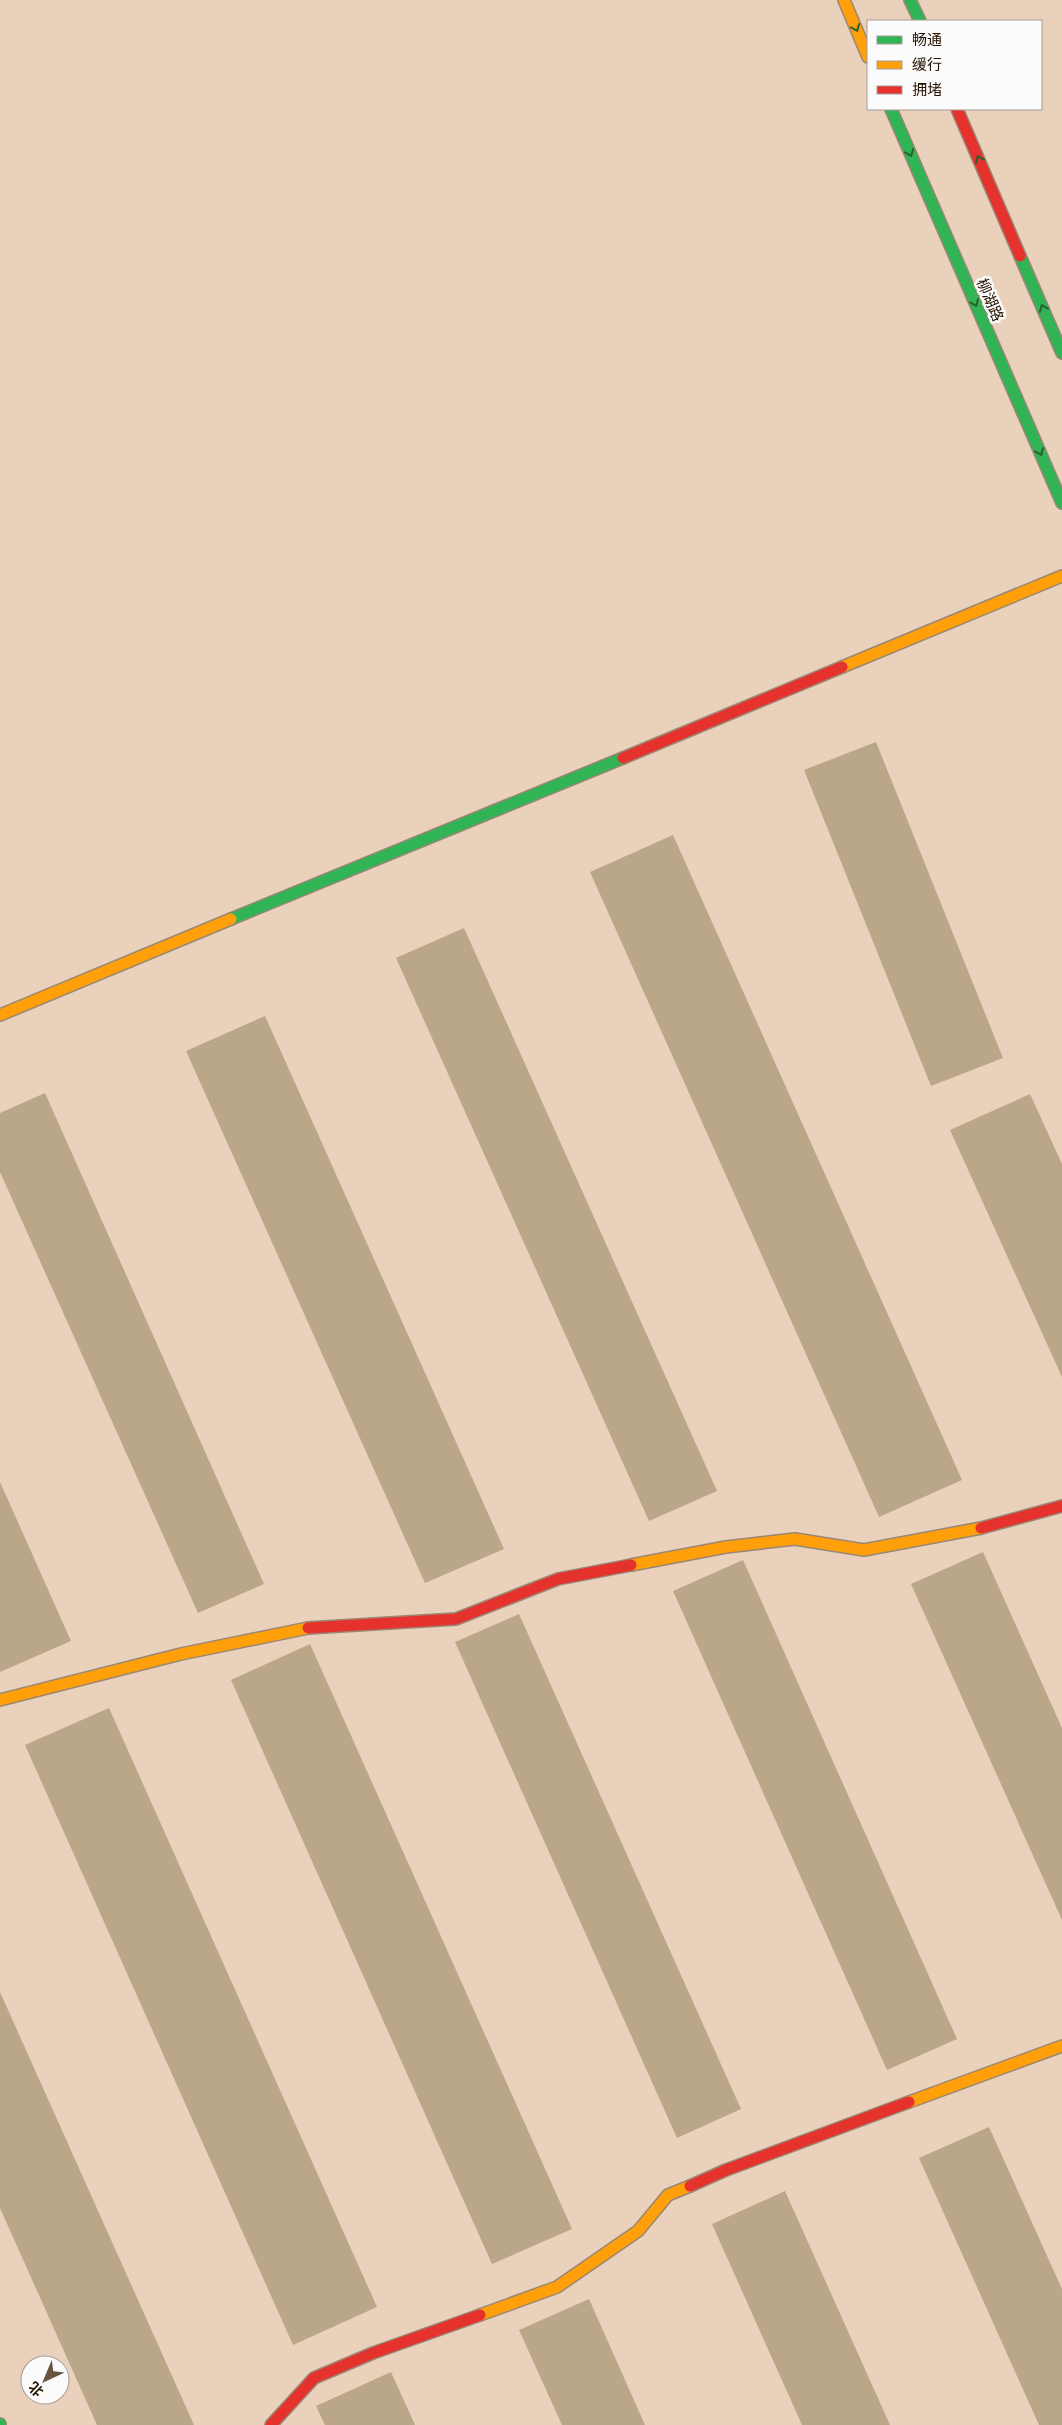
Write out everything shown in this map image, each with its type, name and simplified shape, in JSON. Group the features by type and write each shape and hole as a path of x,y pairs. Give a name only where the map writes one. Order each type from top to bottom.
{"street":[{"path":"844,0 867,54"},
{"path":"910,0 920,20"},
{"name":"柳湖路","path":"891,110 1062,502"},
{"path":"957,110 1062,353"},
{"path":"0,1015 1062,576"},
{"path":"0,1700 29,1691 181,1654 316,1626 456,1619 558,1579 726,1546 795,1539 864,1550 994,1525 1062,1506"},
{"path":"271,2425 314,2378 373,2353 557,2287 638,2232 668,2194 726,2170 1062,2046"}],"building":[{"path":"876,742 1003,1058 931,1086 804,770"},
{"path":"673,835 962,1480 879,1517 590,872"},
{"path":"464,928 717,1491 649,1521 396,958"},
{"path":"265,1016 504,1549 425,1583 186,1051"},
{"path":"45,1093 264,1584 198,1613 0,1172 0,1113"},
{"path":"1030,1094 1062,1164 1062,1377 950,1130"},
{"path":"0,1482 71,1641 0,1672"},
{"path":"983,1552 1062,1728 1062,1920 911,1584"},
{"path":"743,1560 957,2039 887,2070 673,1591"},
{"path":"519,1614 741,2109 677,2138 455,1642"},
{"path":"310,1644 572,2229 492,2264 231,1680"},
{"path":"109,1708 377,2307 293,2345 25,1745"},
{"path":"0,1992 194,2425 97,2425 70,2365 70,2355 66,2355 0,2208"},
{"path":"989,2127 1062,2289 1062,2425 1039,2425 919,2158"},
{"path":"785,2191 890,2425 802,2425 712,2224"},
{"path":"589,2299 645,2425 562,2425 519,2330"},
{"path":"391,2372 415,2425 325,2425 316,2406"}],"traffic: fast":[{"path":"910,0 920,20"},
{"path":"891,110 1062,503"},
{"path":"1020,256 1062,353"},
{"path":"231,919 623,758"}],"traffic: slow":[{"path":"844,0 867,55"},
{"path":"842,667 1062,576"},
{"path":"0,1015 231,919"},
{"path":"631,1565 726,1547 795,1539 864,1550 981,1528"},
{"path":"0,1700 181,1654 308,1628"},
{"path":"909,2102 1062,2046"},
{"path":"480,2315 557,2287 638,2231 668,2195 690,2186"}],"traffic: jam":[{"path":"957,110 1020,256"},
{"path":"623,758 842,667"},
{"path":"981,1528 1062,1506"},
{"path":"308,1628 456,1619 558,1579 631,1565"},
{"path":"690,2186 726,2170 909,2102"},
{"path":"271,2425 314,2378 373,2353 480,2315"}]}
